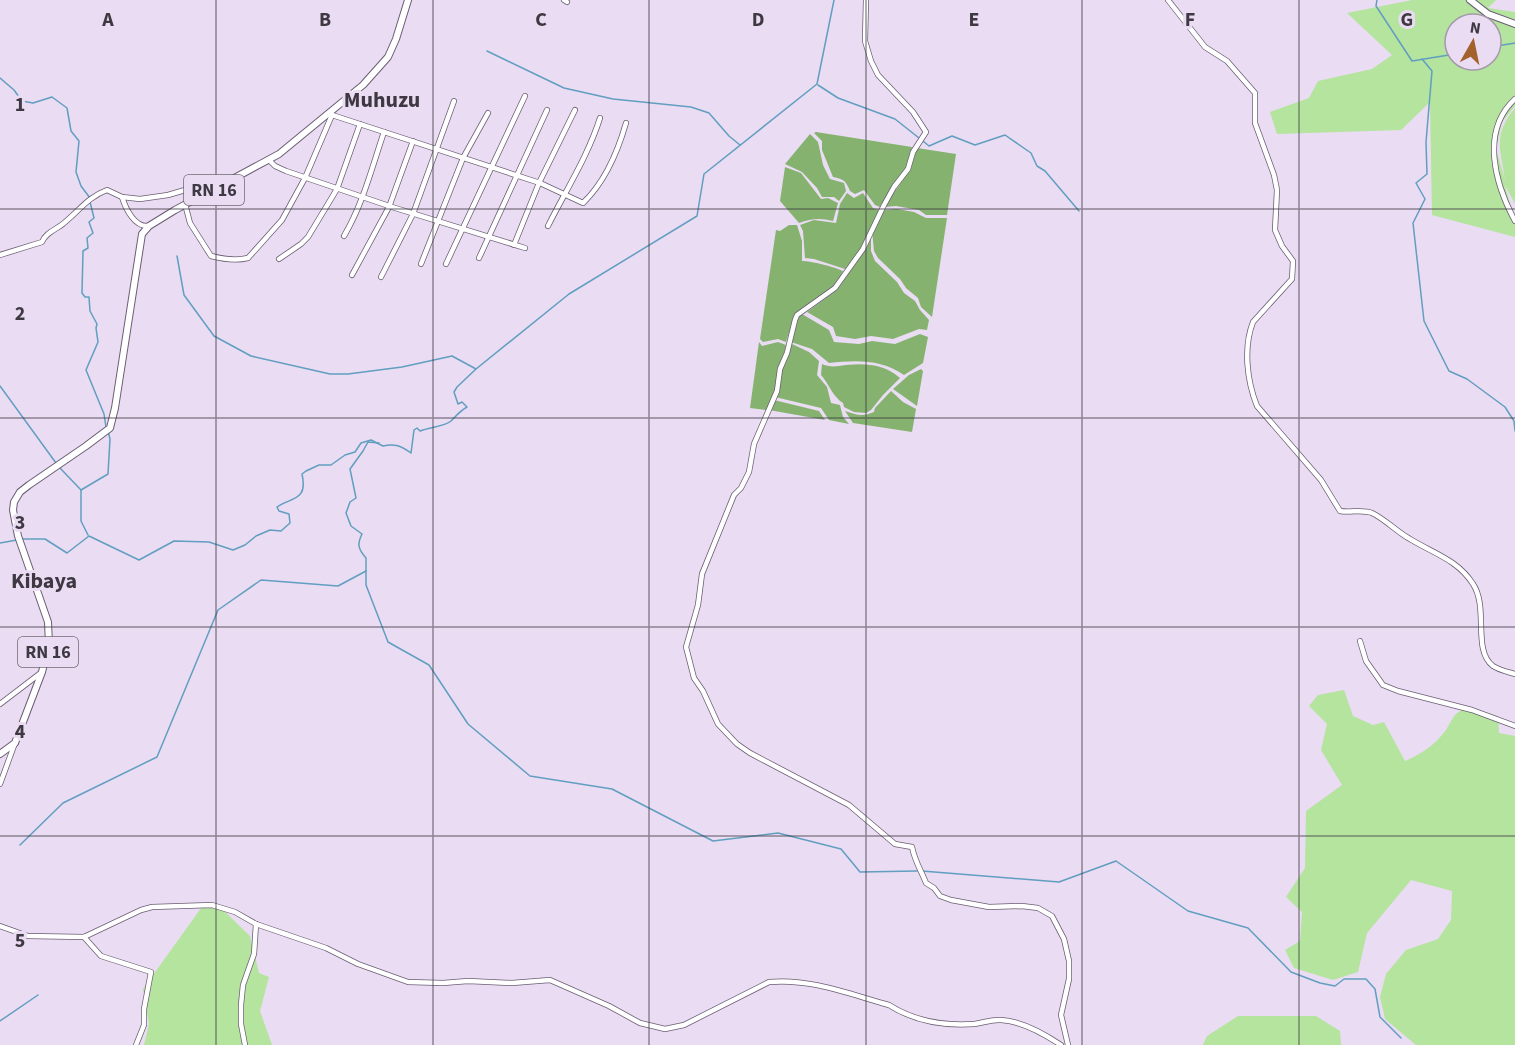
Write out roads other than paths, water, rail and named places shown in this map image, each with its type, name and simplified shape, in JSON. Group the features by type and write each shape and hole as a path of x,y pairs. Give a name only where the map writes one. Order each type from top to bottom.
{"main road":[{"name":"RN 16","path":"15,743 42,672 49,644 48,622 19,538 13,510 14,502 20,492 108,429 117,398 140,239 148,226 269,160 294,144 331,114 382,65 396,39 408,0"},
{"path":"1470,0 1488,14 1515,24"},
{"path":"0,754 15,743"}],"street":[{"path":"866,0 865,41 871,61 878,75 913,112 926,132 913,152 908,170 887,198 862,249 835,288 797,315 779,374 777,391 754,444 749,472 741,488 734,495 702,574 698,605 686,647 689,665 714,718 731,738 750,753 849,805 895,844 912,847 918,871 926,883 940,896 982,907 1038,908 1052,916 1064,939 1069,961 1068,985 1061,1015 1068,1045"},
{"path":"1168,0 1205,47 1227,62 1255,93 1255,123 1274,175 1277,190 1275,230 1282,246 1293,261 1294,274 1289,284 1252,322 1250,328 1246,355 1251,392 1257,406 1321,480 1340,511 1375,514 1411,540 1451,561 1466,573 1475,586 1481,605 1481,637 1486,658 1495,667 1515,674"},
{"path":"446,264 525,96"},
{"path":"1515,99 1502,114 1493,146 1499,183 1515,221"},
{"path":"381,277 413,214 454,101"},
{"path":"479,258 547,110"},
{"path":"514,245 539,183 575,110"},
{"path":"421,264 463,158 488,113"},
{"path":"185,204 190,223 211,256 241,260 253,255 282,220 305,178 331,114 539,183 583,203 592,194 614,156 626,123"},
{"path":"548,226 594,136 600,118"},
{"path":"279,260 308,237 337,189 360,124"},
{"path":"344,236 362,197 384,132"},
{"path":"351,275 390,207 413,141"},
{"path":"269,160 275,166 305,178 390,207 525,248"},
{"path":"0,255 42,242 45,235 64,223 90,199 107,190 122,197 151,198 192,188 223,184"},
{"path":"122,197 135,221 142,226 148,226"},
{"path":"1360,641 1366,661 1383,685 1472,710 1515,726"},
{"path":"0,704 42,672"},
{"path":"0,784 15,743"},
{"path":"0,926 28,936 84,937 141,910 212,905 235,912 256,924 326,948 358,964 408,982 512,983 549,980 640,1023 665,1029 684,1024 769,982 782,980 824,986 889,1005 896,1010 939,1024 975,1024 997,1020 1012,1022 1039,1032 1060,1045"},
{"path":"245,1045 241,1024 241,1005 243,985 254,954 256,924"},
{"path":"84,937 101,956 151,972 144,1009 144,1024 136,1045"}],"waterway":[{"path":"21,539 45,539 67,553 89,536 139,560 174,541 209,542 233,550 270,530 281,531 290,523 289,514 279,511 277,507 301,494 302,474 306,471 319,465 331,465 345,455 355,452 361,443 371,440 383,446 398,446 411,453 414,430 417,428 420,431 448,423 467,407 462,402 458,404 454,392 476,369 569,294 697,216 704,174 817,84 834,0"},
{"path":"1377,0 1376,6 1412,61 1443,56"},
{"path":"1503,45 1515,43"},
{"path":"487,51 564,88 613,99 691,107 709,113 740,145"},
{"path":"1422,59 1432,71 1426,142 1427,174 1416,183 1425,199 1413,223 1424,321 1449,371 1467,379 1505,407 1514,421 1515,431"},
{"path":"0,78 14,90 22,101 33,103 52,97 67,108 71,131 79,141 76,172 81,186 90,198"},
{"path":"818,85 838,98 895,119 919,138"},
{"path":"923,141 929,146 952,136 975,145 1005,135 1031,153 1037,166 1045,171 1079,211"},
{"path":"90,202 94,218 89,222 93,233 87,238 88,248 83,251 82,293 85,297 89,297 90,311 97,324 98,342 86,370 104,414 106,427"},
{"path":"177,256 184,295 214,336 251,356 330,374 402,367 452,356 476,369"},
{"path":"0,386 56,463"},
{"path":"81,490 108,474 110,439 108,431"},
{"path":"379,443 368,442 350,469 356,498 350,502 346,513 351,526 362,534 359,546 366,558 366,585 388,642 429,665 468,724 530,776 612,789 713,841 778,833 841,849 860,872 917,871"},
{"path":"60,468 81,490 81,521 88,535"},
{"path":"0,543 17,540"},
{"path":"20,845 63,803 157,757 218,610 261,580 338,586 366,571"},
{"path":"922,871 1059,882 1116,861 1188,911 1248,928 1291,972 1335,986 1344,979 1366,979 1375,989 1380,1017 1401,1038"},
{"path":"0,1021 38,995"}],"district":[{"name":"Muhuzu","path":"382,100"},
{"name":"Kibaya","path":"44,581"}]}
